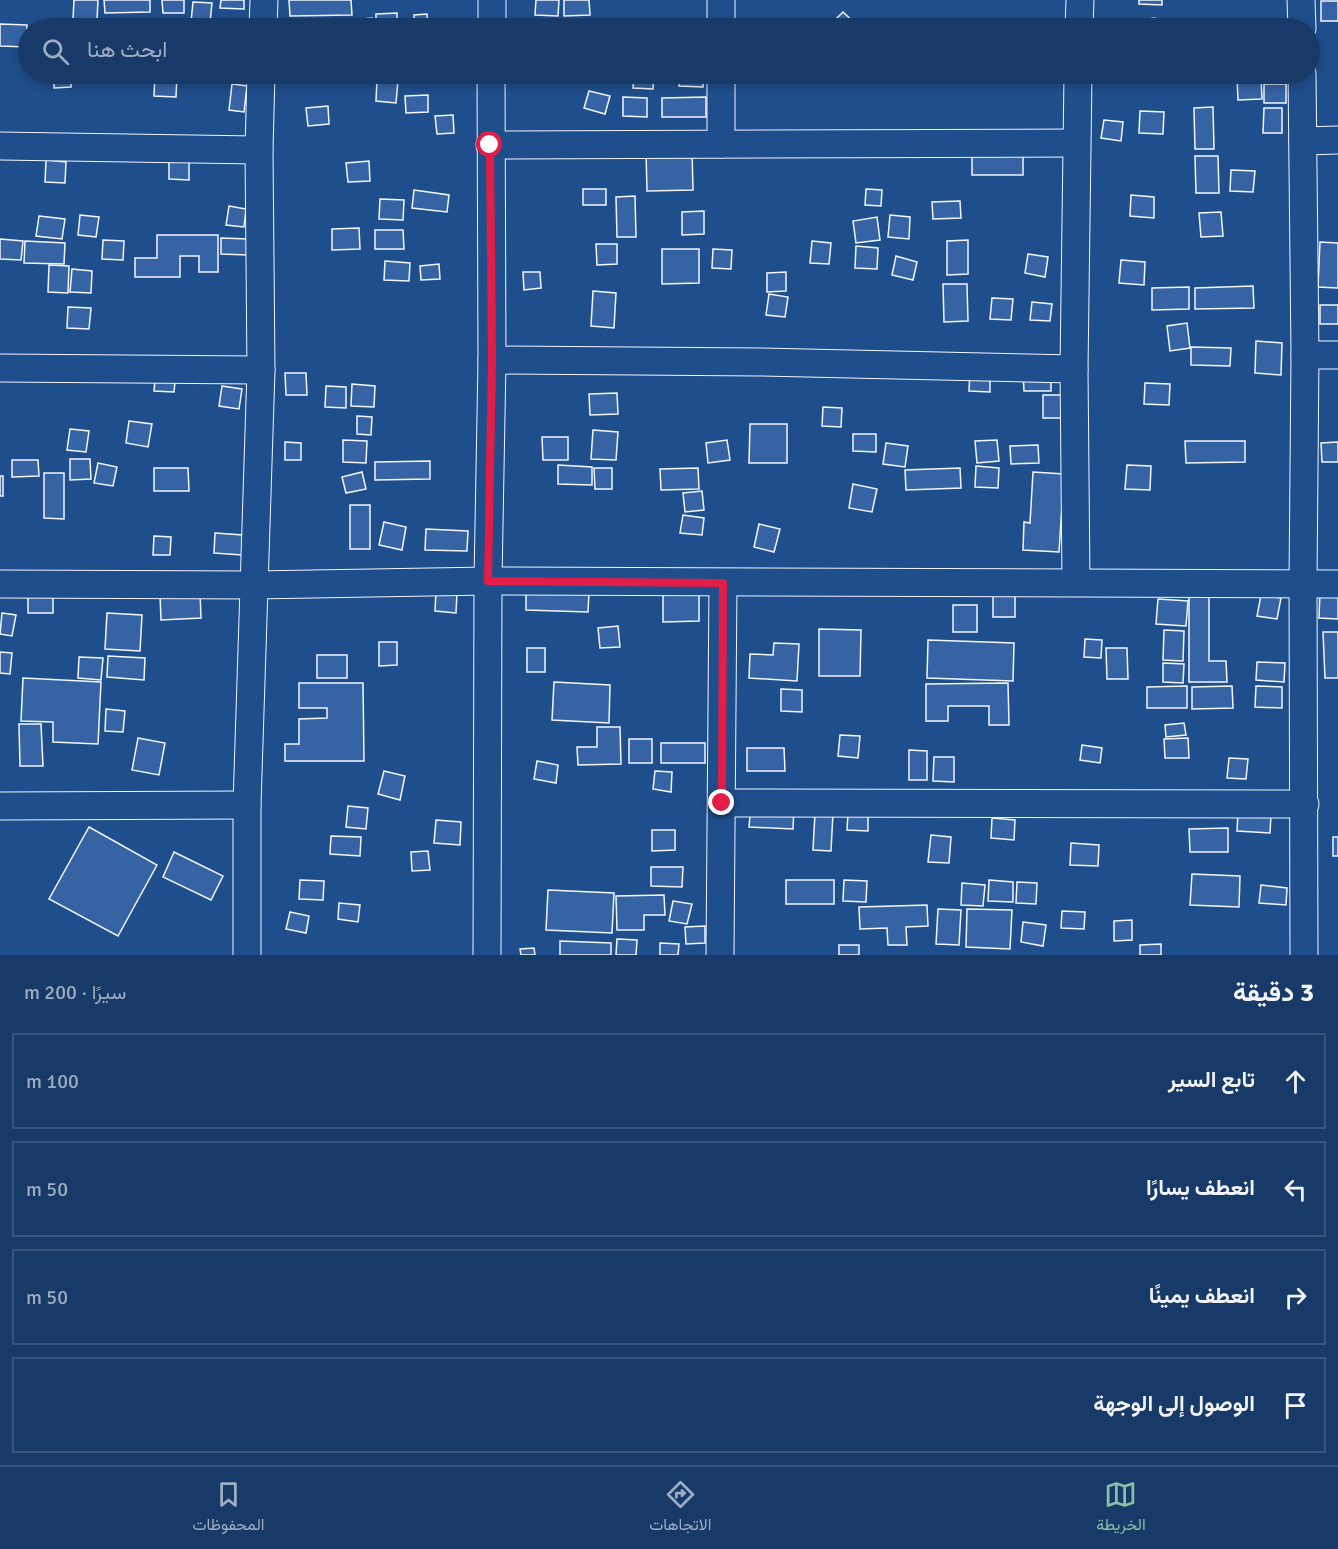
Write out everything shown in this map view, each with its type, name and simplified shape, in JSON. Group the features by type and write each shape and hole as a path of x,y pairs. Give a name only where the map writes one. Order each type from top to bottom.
{"street":[{"path":"263,18 264,0"},
{"path":"492,0 492,18"},
{"path":"721,0 721,18"},
{"path":"1079,18 1080,0"},
{"path":"1302,0 1302,18"},
{"path":"247,955 247,805 261,370 261,84"},
{"path":"487,955 488,581 492,360 491,84"},
{"path":"721,84 721,144"},
{"path":"1076,582 1074,369 1078,84"},
{"path":"1302,84 1305,355 1304,955"},
{"path":"1303,141 1338,140"},
{"path":"490,145 1077,143"},
{"path":"0,146 259,150"},
{"path":"1305,355 1338,355"},
{"path":"492,360 760,362 1074,369"},
{"path":"0,368 261,370"},
{"path":"0,584 254,585 488,581 1338,584"},
{"path":"720,955 723,583"},
{"path":"722,803 1305,804"},
{"path":"0,806 247,805"}],"building":[{"path":"74,0 98,0 97,18 73,18"},
{"path":"104,0 150,0 150,12 105,13"},
{"path":"162,0 184,0 184,13 163,13"},
{"path":"221,0 244,0 244,9 220,8"},
{"path":"289,0 351,0 352,15 290,16"},
{"path":"536,0 559,0 558,16 535,15"},
{"path":"564,0 589,0 590,15 564,16"},
{"path":"1139,0 1162,0 1162,5 1139,4"},
{"path":"1321,1 1338,1 1338,21 1321,21"},
{"path":"193,2 212,3 210,18 191,18"},
{"path":"843,12 849,18 837,18"},
{"path":"397,13 397,18 376,18 376,14"},
{"path":"427,14 427,18 414,18 414,15"},
{"path":"0,24 18,25 18,47 0,46"},
{"path":"54,84 71,84 71,87 54,88"},
{"path":"155,84 177,84 176,97 154,96"},
{"path":"232,84 247,86 244,112 229,110"},
{"path":"377,84 398,84 396,103 376,101"},
{"path":"633,84 653,84 653,89 633,88"},
{"path":"679,84 703,84 703,87 679,86"},
{"path":"1237,84 1261,84 1262,99 1238,100"},
{"path":"1264,84 1286,84 1286,103 1264,103"},
{"path":"589,91 610,96 605,114 584,108"},
{"path":"428,95 428,112 406,113 405,96"},
{"path":"623,97 647,98 647,117 623,116"},
{"path":"706,97 706,117 662,117 662,98"},
{"path":"328,106 329,124 308,126 306,108"},
{"path":"1213,107 1214,149 1195,149 1194,108"},
{"path":"1264,108 1282,108 1282,133 1263,133"},
{"path":"1140,111 1164,112 1163,134 1139,133"},
{"path":"453,115 454,133 437,134 435,116"},
{"path":"1104,120 1123,122 1121,141 1101,138"},
{"path":"692,150 693,190 647,191 646,151"},
{"path":"972,151 1023,151 1023,175 972,175"},
{"path":"1195,156 1218,156 1219,193 1196,193"},
{"path":"169,158 189,158 189,180 169,179"},
{"path":"46,160 66,162 65,183 45,182"},
{"path":"369,161 370,181 348,182 346,163"},
{"path":"1231,170 1255,171 1253,192 1230,191"},
{"path":"583,189 606,189 606,205 583,205"},
{"path":"866,189 882,190 881,206 865,205"},
{"path":"414,190 449,195 447,212 412,208"},
{"path":"1131,195 1154,197 1154,218 1130,216"},
{"path":"635,196 636,237 617,237 616,197"},
{"path":"380,199 404,200 403,220 379,219"},
{"path":"960,201 961,218 933,219 932,202"},
{"path":"229,206 246,209 244,227 226,225"},
{"path":"704,211 704,234 682,235 682,212"},
{"path":"1221,212 1223,236 1201,237 1199,213"},
{"path":"80,215 99,217 96,237 78,235"},
{"path":"890,215 910,217 909,239 888,237"},
{"path":"39,216 65,219 62,239 36,236"},
{"path":"877,217 880,240 856,243 853,221"},
{"path":"359,228 360,249 332,250 332,229"},
{"path":"375,230 403,230 404,249 375,249"},
{"path":"157,235 218,235 218,272 199,272 199,256 180,256 180,277 135,277 135,258 157,258"},
{"path":"221,238 249,239 248,255 221,254"},
{"path":"0,239 23,241 21,260 0,259"},
{"path":"103,240 124,241 123,260 102,259"},
{"path":"968,240 968,274 947,275 947,241"},
{"path":"25,241 65,243 64,264 24,263"},
{"path":"812,241 831,243 829,264 810,263"},
{"path":"1320,242 1338,243 1338,288 1318,287"},
{"path":"596,244 617,244 617,264 597,265"},
{"path":"856,246 878,248 877,269 855,268"},
{"path":"662,249 699,249 699,283 662,284"},
{"path":"713,249 732,250 731,269 712,268"},
{"path":"1028,254 1048,257 1045,277 1025,273"},
{"path":"896,256 917,262 913,280 892,275"},
{"path":"1121,260 1145,262 1144,285 1119,283"},
{"path":"385,261 410,263 409,281 384,280"},
{"path":"439,264 440,279 421,280 420,266"},
{"path":"49,265 69,266 68,293 48,292"},
{"path":"72,269 92,271 91,293 70,292"},
{"path":"523,272 540,272 541,288 524,290"},
{"path":"786,272 786,291 767,292 767,273"},
{"path":"943,284 967,284 968,321 944,322"},
{"path":"1253,286 1254,308 1195,309 1195,288"},
{"path":"1189,287 1189,309 1152,310 1152,288"},
{"path":"593,291 616,293 614,328 591,326"},
{"path":"769,294 788,297 785,317 766,315"},
{"path":"992,298 1013,299 1011,320 990,319"},
{"path":"1032,302 1052,304 1050,321 1030,320"},
{"path":"1320,305 1338,305 1338,324 1320,324"},
{"path":"68,307 91,308 89,329 67,328"},
{"path":"1187,323 1190,348 1170,351 1167,326"},
{"path":"1256,341 1282,343 1281,375 1255,373"},
{"path":"1191,347 1231,348 1230,366 1191,365"},
{"path":"156,369 176,371 174,392 154,391"},
{"path":"970,370 990,371 990,392 969,391"},
{"path":"1051,371 1051,391 1024,391 1023,372"},
{"path":"285,373 306,373 307,395 286,395"},
{"path":"1145,383 1170,384 1169,405 1144,404"},
{"path":"352,384 375,386 374,407 351,406"},
{"path":"222,386 242,389 239,409 219,406"},
{"path":"326,386 346,387 346,408 325,407"},
{"path":"617,393 618,414 590,415 589,394"},
{"path":"1043,395 1062,395 1063,418 1043,418"},
{"path":"823,407 842,408 841,427 822,426"},
{"path":"357,416 372,417 371,435 357,434"},
{"path":"129,421 152,424 148,447 126,443"},
{"path":"750,424 787,424 787,463 749,463"},
{"path":"70,429 89,431 86,452 67,450"},
{"path":"593,430 618,432 616,460 591,459"},
{"path":"853,434 876,434 876,452 853,451"},
{"path":"542,437 568,437 568,460 543,460"},
{"path":"343,440 367,441 366,463 343,462"},
{"path":"727,440 730,460 708,463 706,443"},
{"path":"997,440 999,461 977,463 975,441"},
{"path":"1185,441 1245,441 1245,462 1186,463"},
{"path":"285,442 301,443 301,460 285,460"},
{"path":"1338,442 1338,462 1322,462 1321,443"},
{"path":"886,443 908,446 905,467 883,464"},
{"path":"1038,445 1039,463 1011,464 1010,446"},
{"path":"70,459 90,459 91,479 70,480"},
{"path":"12,460 38,460 39,476 12,477"},
{"path":"430,461 430,479 375,480 375,462"},
{"path":"98,463 117,467 113,486 94,483"},
{"path":"558,465 592,467 592,485 558,484"},
{"path":"1127,465 1151,466 1150,490 1125,489"},
{"path":"976,466 999,468 998,488 975,487"},
{"path":"154,468 188,468 189,491 154,491"},
{"path":"594,468 612,468 612,489 595,489"},
{"path":"698,468 699,489 661,490 660,469"},
{"path":"960,468 961,488 906,490 905,470"},
{"path":"362,472 366,489 346,493 342,477"},
{"path":"1033,472 1064,474 1059,552 1023,550 1024,522 1030,523"},
{"path":"44,473 64,473 64,519 44,518"},
{"path":"0,476 3,476 3,496 0,496"},
{"path":"853,484 877,489 872,512 849,508"},
{"path":"702,491 704,510 685,512 683,493"},
{"path":"350,505 370,505 370,549 350,549"},
{"path":"683,515 704,518 702,535 680,533"},
{"path":"384,522 406,527 402,550 379,545"},
{"path":"759,524 780,529 774,552 754,547"},
{"path":"426,529 468,531 467,551 425,550"},
{"path":"215,533 243,535 242,555 214,553"},
{"path":"154,536 171,537 170,555 153,555"},
{"path":"1189,587 1209,587 1209,661 1226,661 1227,682 1189,682"},
{"path":"993,590 1015,590 1015,617 993,617"},
{"path":"436,591 457,592 456,613 435,611"},
{"path":"526,591 589,593 588,612 526,610"},
{"path":"1320,591 1338,592 1338,619 1319,618"},
{"path":"200,593 201,618 161,620 160,595"},
{"path":"663,593 699,593 699,621 663,622"},
{"path":"1261,595 1281,598 1277,619 1257,616"},
{"path":"28,596 53,597 53,613 28,613"},
{"path":"1158,599 1188,601 1186,626 1156,624"},
{"path":"953,605 977,605 977,632 953,632"},
{"path":"2,613 16,615 12,636 0,634"},
{"path":"107,613 142,615 140,651 105,649"},
{"path":"618,626 620,647 600,648 598,628"},
{"path":"819,629 861,630 860,676 819,676"},
{"path":"1164,630 1184,631 1183,661 1163,660"},
{"path":"1323,632 1338,632 1338,678 1325,678"},
{"path":"1085,639 1102,640 1101,658 1084,657"},
{"path":"928,640 1014,643 1013,681 927,678"},
{"path":"379,642 397,642 397,665 379,666"},
{"path":"774,643 799,644 797,681 749,678 750,654 773,655"},
{"path":"527,648 545,648 545,672 527,672"},
{"path":"1106,648 1127,648 1128,679 1107,679"},
{"path":"0,652 12,653 10,674 0,673"},
{"path":"317,655 347,655 347,678 317,678"},
{"path":"108,656 145,658 144,680 107,677"},
{"path":"79,657 103,658 101,680 78,678"},
{"path":"1257,662 1285,663 1284,682 1256,680"},
{"path":"1163,663 1184,664 1183,683 1163,682"},
{"path":"23,678 101,682 98,744 53,742 53,722 21,721"},
{"path":"554,682 610,685 609,723 552,720"},
{"path":"299,683 363,683 364,761 285,761 285,744 299,744 299,719 327,718 327,708 299,708"},
{"path":"1008,683 1009,725 989,725 989,706 948,706 948,721 926,721 926,684"},
{"path":"1187,686 1187,708 1147,708 1147,687"},
{"path":"1232,686 1233,708 1192,709 1192,687"},
{"path":"1256,686 1282,687 1282,708 1255,707"},
{"path":"781,689 802,690 802,712 781,711"},
{"path":"106,709 125,711 123,732 105,731"},
{"path":"1184,723 1186,735 1166,737 1165,725"},
{"path":"19,724 41,724 43,766 20,766"},
{"path":"597,727 620,727 621,764 578,765 577,747 597,747"},
{"path":"840,735 860,736 858,758 838,756"},
{"path":"138,738 165,743 159,775 132,770"},
{"path":"1188,738 1189,758 1165,758 1164,739"},
{"path":"629,739 652,739 652,763 629,763"},
{"path":"661,743 705,743 705,763 661,763"},
{"path":"1082,745 1102,748 1100,763 1080,760"},
{"path":"747,748 784,748 785,771 747,771"},
{"path":"909,750 927,751 927,780 909,780"},
{"path":"934,757 954,757 954,782 933,781"},
{"path":"1229,758 1248,759 1246,779 1227,778"},
{"path":"537,761 558,765 556,783 534,779"},
{"path":"384,771 405,776 400,800 378,794"},
{"path":"655,771 672,772 671,792 653,789"},
{"path":"751,805 794,807 793,829 749,827"},
{"path":"348,806 368,808 366,829 346,827"},
{"path":"1238,812 1271,814 1270,833 1237,831"},
{"path":"815,813 833,813 831,851 813,850"},
{"path":"848,814 868,815 868,831 847,830"},
{"path":"992,818 1015,820 1014,840 991,838"},
{"path":"436,820 461,822 460,845 434,843"},
{"path":"89,827 157,865 118,936 49,899"},
{"path":"1228,828 1228,852 1190,852 1189,829"},
{"path":"652,830 675,830 675,850 652,851"},
{"path":"931,835 951,837 949,863 928,862"},
{"path":"331,836 361,837 360,856 330,854"},
{"path":"1333,837 1338,837 1338,856 1333,856"},
{"path":"1071,843 1099,845 1098,866 1070,865"},
{"path":"428,851 430,870 412,871 411,852"},
{"path":"174,852 223,876 211,900 163,877"},
{"path":"651,867 683,867 682,887 651,886"},
{"path":"1192,874 1240,876 1239,907 1190,905"},
{"path":"300,880 324,881 323,900 299,899"},
{"path":"786,880 834,880 834,904 786,904"},
{"path":"844,880 867,881 866,902 843,901"},
{"path":"989,880 1013,882 1013,902 988,901"},
{"path":"1017,882 1037,883 1036,904 1016,903"},
{"path":"962,883 985,885 983,906 961,905"},
{"path":"1261,885 1287,888 1286,905 1259,903"},
{"path":"548,890 614,893 612,933 546,930"},
{"path":"664,895 665,915 644,915 644,930 617,930 616,896"},
{"path":"673,901 692,904 687,924 669,921"},
{"path":"339,903 360,905 358,922 338,919"},
{"path":"927,905 928,926 906,927 907,945 888,945 887,928 860,929 859,907"},
{"path":"938,909 961,910 959,945 936,944"},
{"path":"967,909 1012,910 1010,949 966,947"},
{"path":"1062,911 1085,912 1084,929 1061,928"},
{"path":"290,912 309,916 306,933 286,929"},
{"path":"1132,920 1132,940 1114,941 1114,921"},
{"path":"1023,922 1046,925 1043,946 1021,942"},
{"path":"705,926 705,943 686,944 685,927"},
{"path":"617,939 637,940 636,955 616,955"},
{"path":"560,941 611,943 611,955 560,955"},
{"path":"660,943 679,944 678,955 660,955"},
{"path":"1161,944 1161,955 1140,955 1140,945"},
{"path":"839,945 859,945 859,955 839,955"},
{"path":"534,948 535,955 521,955 520,949"}],"route":[{"path":"490,145 492,360 488,581 723,583 722,803"}]}
